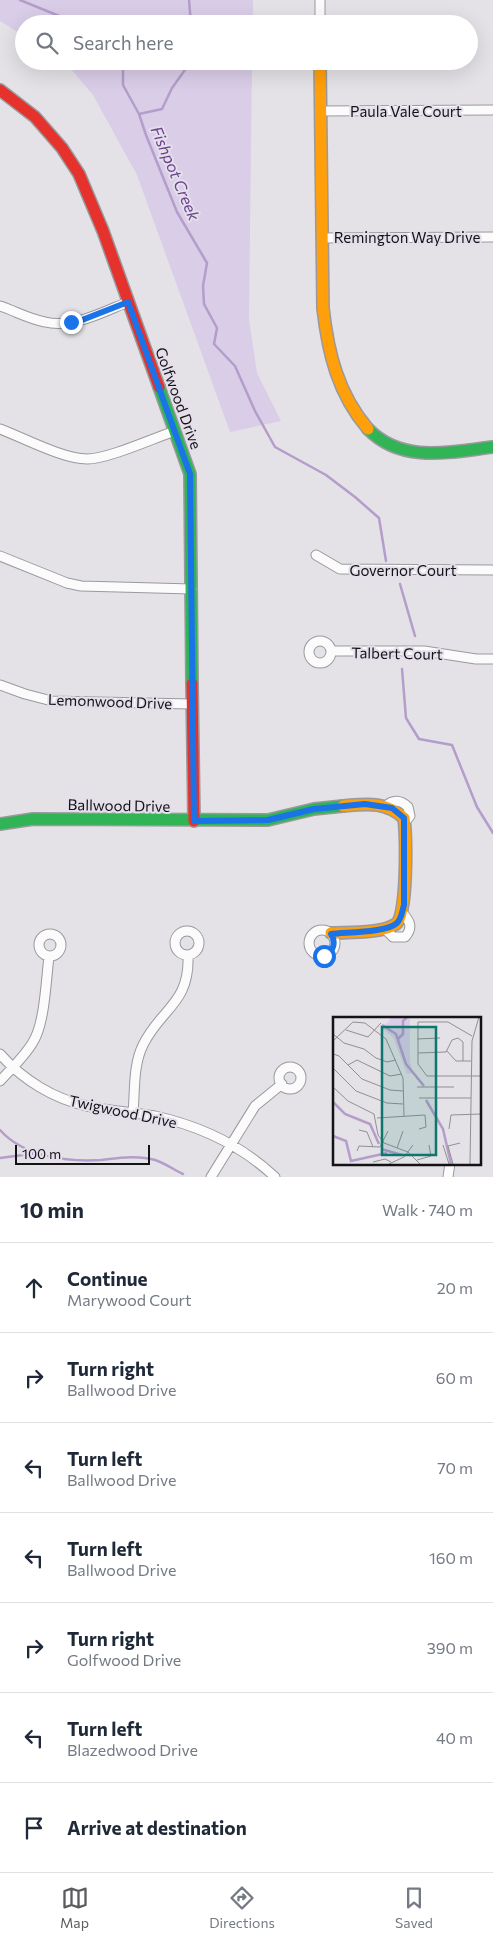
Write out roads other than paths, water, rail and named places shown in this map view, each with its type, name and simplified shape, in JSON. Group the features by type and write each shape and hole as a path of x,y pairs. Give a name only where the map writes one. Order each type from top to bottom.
{"street":[{"path":"320,0 320,15"},
{"path":"320,70 323,308 327,344 344,393 369,431 382,440 409,452 450,453 493,447"},
{"name":"Golfwood Drive","path":"0,90 34,117 54,138 71,161 92,202 190,474 194,821"},
{"name":"Paula Vale Court","path":"320,111 493,110"},
{"name":"Remington Way Drive","path":"322,238 493,237"},
{"path":"0,306 35,320 59,324 82,320 128,302"},
{"path":"0,429 68,456 86,459 103,456 175,431"},
{"name":"Governor Court","path":"316,555 340,569 493,570"},
{"path":"0,556 67,583 81,586 192,589"},
{"name":"Talbert Court","path":"332,652 424,651 476,659 493,659"},
{"name":"Lemonwood Drive","path":"0,685 24,694 52,701 192,704"},
{"name":"Ballwood Drive","path":"0,824 20,819 268,820 336,805 365,804 386,806 394,809 401,814 405,822 404,905 402,912 411,926 409,933 406,937 393,937 385,929 331,934"},
{"path":"385,929 398,922 402,912"},
{"path":"133,1113 137,1070 142,1046 151,1030 183,990 188,973 188,955"},
{"path":"0,1081 33,1043 36,1036 43,1005 49,956"},
{"name":"Twigwood Drive","path":"0,1054 12,1067 56,1096 88,1106 154,1116 194,1127 232,1144 256,1160 275,1177"},
{"path":"211,1177 255,1106 282,1084"},
{"path":"448,1177 450,1164"}],"waterway":[{"name":"Fishpot Creek","path":"20,0 57,15"},
{"path":"189,0 190,15"},
{"name":"Fishpot Creek","path":"123,70 123,85 139,114 177,212 207,263 203,286 204,304 217,328 214,344 235,366 255,411 275,447 326,475 379,518 386,561"},
{"path":"139,114 162,109 172,88 185,70"},
{"path":"400,584 415,636"},
{"path":"402,669 406,718 419,739 452,745 477,807 493,833"},
{"path":"0,1130 21,1146 47,1156 74,1160 128,1157 148,1158 183,1174"},
{"path":"0,1158 38,1153"}]}
